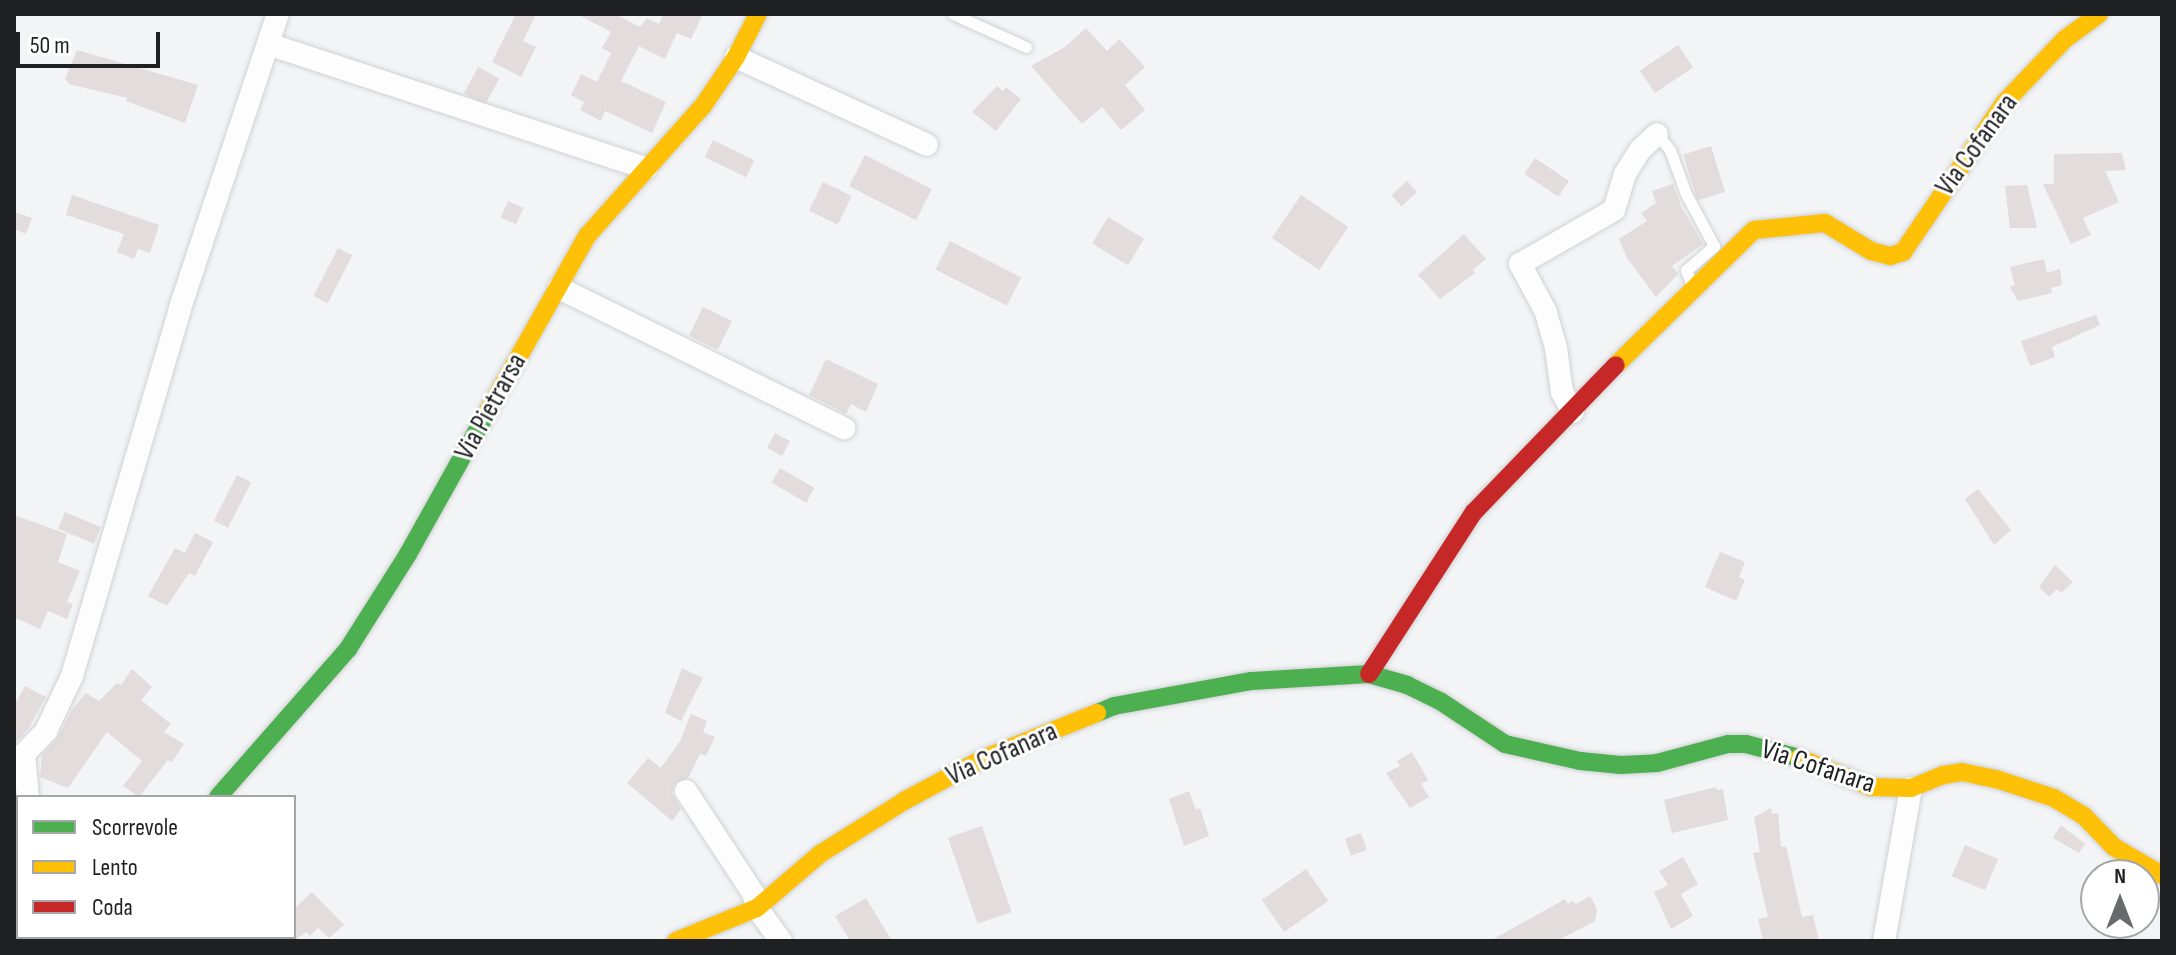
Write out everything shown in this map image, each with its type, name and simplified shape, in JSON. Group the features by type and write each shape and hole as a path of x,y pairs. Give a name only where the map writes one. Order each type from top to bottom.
{"street":[{"path":"28,795 24,754 46,731 72,676 180,308 278,14"},
{"name":"Via Pietrarsa","path":"220,795 348,649 408,554 587,236 703,106 736,57 758,14"},
{"name":"Via Cofanara","path":"1369,674 1407,620 1474,512 1693,286 1754,230 1825,223 1871,251 1890,256 1903,252 2005,102 2065,39 2099,14"},
{"path":"268,44 646,168"},
{"path":"736,57 927,145"},
{"name":"Via Cofanara","path":"1573,412 1562,392 1551,327 1520,264 1614,210 1625,174 1640,150 1657,134"},
{"path":"559,288 844,428"},
{"name":"Via Cofanara","path":"676,941 757,908 820,854 904,801 982,759 1114,706 1252,681 1369,674 1418,690 1505,744 1530,752 1621,765 1657,763 1728,744 1746,744 1783,752 1871,787 1911,788 1943,775 1962,772 2054,798 2084,816 2114,847 2162,875"},
{"path":"1884,941 1911,788"},
{"path":"686,791 753,893 757,908 781,941"}],"lane":[{"path":"953,14 1026,47"},
{"name":"Via Cofanara","path":"1657,134 1670,150 1686,194 1714,246 1686,270 1693,286"}],"building":[{"path":"516,14 536,14 523,41 536,47 521,77 492,62"},
{"path":"577,14 615,14 640,27 647,18 659,24 663,14 703,14 691,39 677,33 665,59 639,46 621,81 666,102 652,133 605,111 601,121 580,110 584,102 571,95 581,74 597,82 611,53 602,48 611,32"},
{"path":"1086,28 1107,51 1119,39 1145,67 1125,85 1145,110 1121,130 1102,107 1082,124 1031,66 1065,47"},
{"path":"1678,45 1693,67 1655,93 1640,71"},
{"path":"77,50 198,85 185,123 126,101 127,98 69,84 65,79"},
{"path":"478,67 499,78 485,105 464,93"},
{"path":"997,86 1003,91 1006,87 1021,99 996,131 972,112"},
{"path":"713,140 754,160 746,177 705,157"},
{"path":"1711,146 1725,192 1697,200 1683,154"},
{"path":"2122,153 2126,170 2105,171 2119,202 2083,218 2091,235 2071,244 2043,184 2054,184 2054,154"},
{"path":"865,155 932,189 916,220 849,186"},
{"path":"1535,158 1569,181 1558,197 1524,174"},
{"path":"1407,181 1417,192 1401,206 1391,195"},
{"path":"823,182 852,196 838,225 809,211"},
{"path":"1673,184 1681,206 1703,244 1672,266 1678,274 1656,297 1627,258 1619,239 1647,221 1641,213 1656,203 1652,191"},
{"path":"2027,185 2037,228 2010,228 2005,186"},
{"path":"72,195 159,225 150,253 138,249 134,259 117,252 124,234 66,215"},
{"path":"1301,195 1348,227 1319,270 1272,238"},
{"path":"508,201 524,208 516,224 501,217"},
{"path":"14,212 32,218 26,234 14,229"},
{"path":"1108,217 1144,239 1128,265 1092,244"},
{"path":"1464,234 1486,259 1473,270 1475,273 1440,299 1418,275"},
{"path":"950,241 1021,277 1007,306 935,270"},
{"path":"338,248 352,255 328,303 313,296"},
{"path":"2044,259 2047,273 2060,269 2062,285 2051,288 2052,293 2018,301 2010,287 2015,285 2010,267"},
{"path":"703,307 732,321 718,350 689,336"},
{"path":"2096,315 2100,325 2052,347 2055,357 2030,366 2021,341"},
{"path":"826,359 878,384 866,412 851,404 846,414 809,395"},
{"path":"775,433 790,441 782,456 767,448"},
{"path":"780,468 815,488 806,503 772,483"},
{"path":"237,475 251,482 228,528 214,520"},
{"path":"1978,489 2011,530 1994,545 1965,499"},
{"path":"65,512 101,527 94,544 58,529"},
{"path":"14,515 67,534 58,562 80,571 67,602 73,604 67,619 48,611 40,629 14,617"},
{"path":"195,533 213,542 195,576 189,573 167,606 148,596 175,548 185,553"},
{"path":"1720,552 1745,562 1739,577 1745,580 1736,601 1705,587"},
{"path":"2055,565 2073,582 2061,593 2057,589 2049,597 2039,587"},
{"path":"682,668 703,678 681,721 665,713"},
{"path":"132,669 152,687 141,700 171,724 164,732 184,744 172,762 168,760 141,795 136,795 123,786 142,761 107,732 68,788 40,777 42,755 58,737 72,710 86,693 99,701 117,683 121,685"},
{"path":"25,686 46,697 28,729 14,744 14,706"},
{"path":"691,714 707,721 703,732 715,737 706,756 700,754 688,778 674,784 672,793 681,809 672,821 627,783 648,758 661,768 680,741"},
{"path":"1412,752 1428,780 1421,784 1429,797 1410,808 1386,773 1400,766 1397,761"},
{"path":"1716,787 1717,790 1723,789 1728,820 1672,833 1664,800"},
{"path":"1189,791 1196,810 1200,808 1209,836 1184,846 1169,799"},
{"path":"1771,808 1772,814 1778,813 1781,847 1786,846 1802,917 1813,915 1819,941 1763,941 1758,919 1768,917 1753,853 1760,852 1754,817"},
{"path":"2061,825 2085,844 2079,853 2053,838"},
{"path":"982,826 1012,912 978,924 948,838"},
{"path":"1361,833 1367,850 1351,856 1345,839"},
{"path":"1965,845 1998,859 1985,890 1952,876"},
{"path":"1683,857 1698,884 1681,894 1693,916 1671,929 1654,892 1668,885 1659,871"},
{"path":"1306,869 1328,901 1284,932 1262,900"},
{"path":"312,892 344,925 329,938 318,928 310,936 306,932 294,941 296,907"},
{"path":"1590,896 1597,909 1595,921 1557,941 1490,941 1565,899 1568,904 1573,901 1576,904"},
{"path":"866,898 892,941 850,941 835,916"}],"traffic: fast":[{"path":"220,795 348,649 408,554 488,411"},
{"path":"1097,713 1114,706 1252,681 1369,674 1407,685 1440,701 1505,744 1580,761 1621,765 1657,763 1728,744 1746,744 1799,758"}],"traffic: slow":[{"path":"488,411 587,236 703,106 736,57 758,14"},
{"path":"1616,365 1754,230 1825,223 1871,251 1890,256 1903,252 2005,102 2065,39 2099,14"},
{"path":"676,941 757,908 820,854 904,801 982,759 1097,713"},
{"path":"1799,758 1871,787 1911,788 1943,775 1962,772 1999,780 2054,798 2084,816 2114,847 2162,875"}],"traffic: jam":[{"path":"1369,674 1474,512 1616,365"}]}
